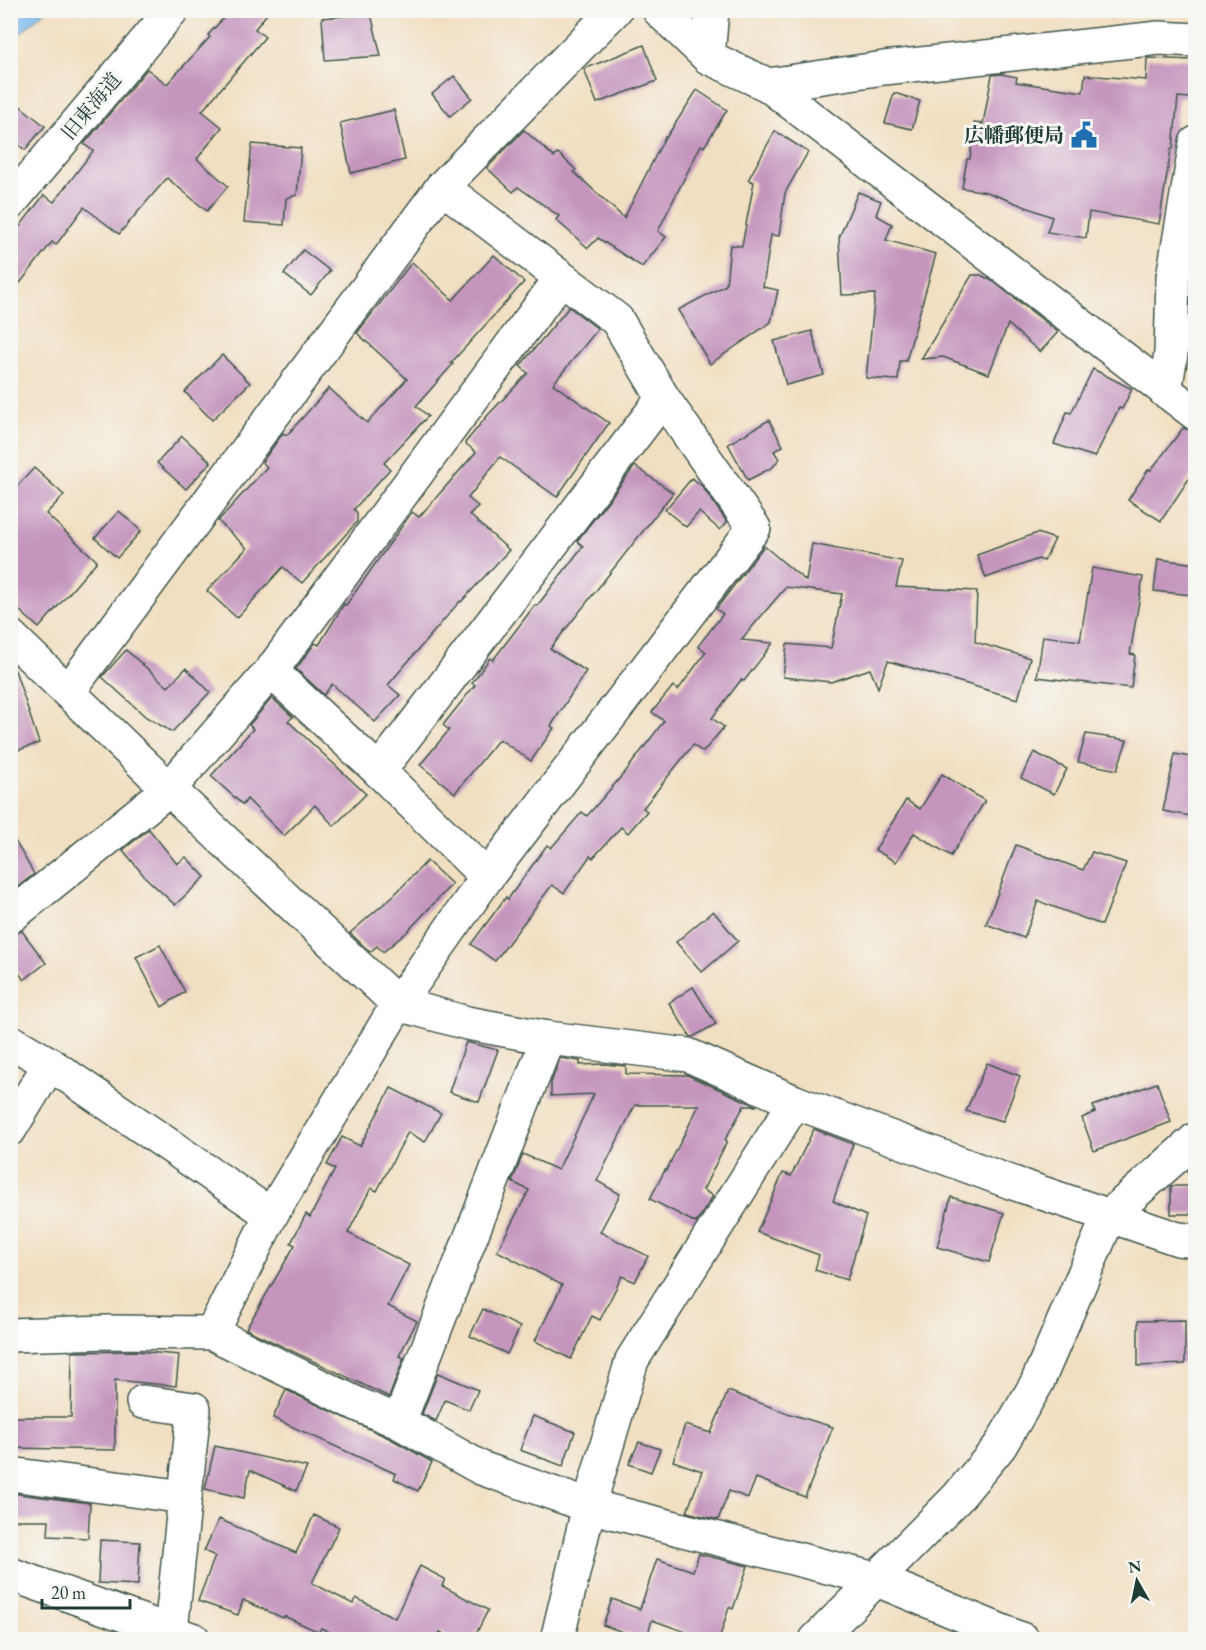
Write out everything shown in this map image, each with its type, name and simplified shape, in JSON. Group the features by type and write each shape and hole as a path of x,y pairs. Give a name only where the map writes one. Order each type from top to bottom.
{"street":[{"name":"旧東海道","path":"10,203 172,10"},
{"path":"68,692 442,187 615,10"},
{"path":"659,10 708,57 768,85 1196,414"},
{"path":"708,57 712,10"},
{"path":"768,85 884,68 1148,39 1196,40"},
{"path":"1165,391 1171,354 1173,277 1196,143"},
{"path":"212,1333 271,1215 398,1004 487,877 754,528 663,398 617,320 442,187"},
{"path":"10,918 169,789 271,671 561,278"},
{"path":"379,771 663,398"},
{"path":"10,636 398,1004 467,1023 548,1038 688,1055 795,1102 1013,1183 1179,1239 1196,1241"},
{"path":"271,671 379,771 487,877"},
{"path":"399,1422 548,1038"},
{"path":"10,1041 50,1064 271,1215"},
{"path":"10,1129 50,1064"},
{"path":"557,1640 590,1506 632,1360 795,1102"},
{"path":"816,1640 957,1498 1000,1446 1037,1383 1109,1216 1196,1139"},
{"path":"10,1335 108,1332 212,1333 399,1422 481,1468 590,1506 875,1579 1023,1640"},
{"path":"10,1574 183,1635 185,1497 194,1409 143,1402"},
{"path":"10,1474 185,1497"}],"water":[{"path":"11,10 45,10 45,11 11,41"}],"building":[{"path":"231,10 270,10 255,29 265,37 202,111 222,127 197,159 228,186 207,211 167,178 119,234 84,207 56,245 52,242 10,296 10,239 44,195 54,202 93,151 84,144 147,69 167,84"},
{"path":"371,14 381,56 325,60 322,18"},
{"path":"644,45 657,81 597,103 584,69"},
{"path":"1147,58 1192,60 1190,98 1178,97 1173,149 1171,149 1159,224 1089,212 1086,238 1047,232 1052,217 987,192 962,188 967,159 970,159 974,123 983,124 992,75 1001,74 1017,77 1016,82 1083,92 1085,75 1146,80"},
{"path":"454,76 472,98 450,116 432,94"},
{"path":"697,90 727,110 704,147 701,145 658,231 666,237 642,267 598,238 588,248 556,220 559,216 518,187 513,192 487,168 524,130 554,157 558,153 576,170 574,172 624,218 665,137"},
{"path":"894,93 920,101 912,129 885,123"},
{"path":"10,98 45,126 25,150 10,138"},
{"path":"394,110 405,160 351,173 340,123"},
{"path":"775,131 808,152 785,193 779,236 771,235 763,287 778,290 771,322 710,364 678,310 726,285 730,245 742,246 754,182 748,180"},
{"path":"252,144 301,148 297,195 286,198 284,225 244,222"},
{"path":"858,192 881,201 876,215 892,224 886,240 936,254 906,361 900,361 898,380 866,378 875,294 842,295 839,238"},
{"path":"303,250 330,271 311,295 284,274"},
{"path":"494,255 524,282 451,363 453,364 416,406 428,416 384,463 390,469 354,509 357,513 357,522 302,583 283,567 237,618 207,591 247,548 218,521 267,467 262,462 283,433 287,435 329,388 367,423 407,379 357,333 412,262 453,300"},
{"path":"972,275 981,275 994,282 1058,332 1040,352 1008,324 989,374 943,357 921,359"},
{"path":"569,307 598,329 553,384 609,423 557,497 500,457 468,498 478,506 470,515 509,550 460,601 388,685 400,695 375,722 332,684 324,695 296,669 315,643 319,645 344,604 346,605 412,512 419,517 476,452 465,443 528,373 520,366"},
{"path":"812,331 824,375 786,385 774,341"},
{"path":"222,355 250,383 212,420 185,392"},
{"path":"1093,369 1132,389 1122,409 1119,408 1095,457 1054,444 1067,412 1071,413"},
{"path":"769,420 783,446 774,451 779,459 773,467 748,480 728,444"},
{"path":"1183,428 1196,432 1196,468 1161,521 1128,500 1148,470 1151,470"},
{"path":"182,436 211,462 186,489 157,463"},
{"path":"635,466 673,493 550,649 586,671 551,726 554,728 531,761 499,739 455,793 420,765 449,730 443,725 475,685 472,683 490,658 493,660 535,605 537,606 583,546 577,541"},
{"path":"34,468 64,495 46,514 97,561 39,628 10,602 10,494"},
{"path":"692,478 702,486 727,522 720,530 699,512 686,527 665,510"},
{"path":"119,511 141,531 117,558 95,538"},
{"path":"1037,533 1055,539 1044,561 1038,559 986,578 977,555"},
{"path":"812,544 902,561 896,587 977,591 975,642 1030,658 1018,699 888,661 878,688 870,669 831,682 783,677 787,644 831,648 842,594 786,587 741,640 773,643 712,718 724,727 703,752 693,745 643,808 647,811 628,833 621,827 593,858 590,856 564,893 552,885 495,961 471,944 506,897 508,899 547,845 551,848 582,812 587,816 626,771 664,721 652,712 673,686 678,690 706,652 698,646 723,614 716,609 764,546 806,581"},
{"path":"1158,559 1196,564 1192,595 1154,591"},
{"path":"1092,568 1143,577 1130,654 1135,655 1131,688 1037,677 1043,636 1080,641"},
{"path":"126,650 168,687 186,668 210,692 172,732 146,717 102,677"},
{"path":"15,670 39,743 10,753 10,671"},
{"path":"272,698 293,717 288,721 366,794 334,826 315,805 284,836 247,799 243,805 211,776 253,729 249,725"},
{"path":"1086,734 1127,740 1117,770 1078,762"},
{"path":"1034,752 1067,769 1054,794 1021,778"},
{"path":"1175,754 1196,758 1196,817 1163,811"},
{"path":"942,774 985,801 951,856 914,833 896,862 875,850 906,800 920,809"},
{"path":"149,829 177,864 186,857 205,877 175,905 145,877 123,850"},
{"path":"10,832 34,874 10,893"},
{"path":"1016,845 1083,870 1092,852 1126,863 1102,925 1038,901 1024,938 986,924"},
{"path":"427,861 452,884 406,933 383,952 377,946 370,952 350,933 394,895"},
{"path":"713,911 738,941 702,972 676,942"},
{"path":"22,931 46,963 24,980 10,961 10,935"},
{"path":"160,945 185,992 162,1007 136,957"},
{"path":"693,987 716,1024 693,1037 690,1036 669,1003"},
{"path":"466,1042 498,1050 479,1102 449,1092"},
{"path":"560,1058 580,1061 580,1065 626,1066 626,1074 687,1075 757,1106 744,1106 725,1140 727,1141 703,1190 713,1196 696,1223 650,1199 699,1105 635,1105 597,1181 620,1194 600,1232 648,1256 635,1282 622,1276 600,1320 592,1316 571,1359 535,1341 562,1285 497,1251 529,1190 512,1182 523,1154 558,1170 594,1094 551,1096 551,1083"},
{"path":"987,1063 1020,1076 1003,1121 966,1111"},
{"path":"1157,1083 1171,1122 1094,1151 1082,1118 1095,1112 1093,1106"},
{"path":"391,1088 441,1113 425,1142 408,1132 377,1191 371,1188 348,1233 409,1265 388,1306 417,1321 399,1356 404,1358 389,1397 246,1329 295,1245 291,1243 306,1214 310,1217 335,1169 327,1165 342,1137 360,1146"},
{"path":"814,1129 853,1144 833,1201 866,1216 847,1280 815,1270 819,1255 757,1232 783,1173 791,1176"},
{"path":"1171,1186 1196,1186 1196,1214 1171,1214"},
{"path":"951,1197 1004,1213 989,1262 937,1247"},
{"path":"483,1309 520,1327 507,1354 470,1336"},
{"path":"1185,1320 1185,1364 1138,1366 1138,1321"},
{"path":"136,1351 179,1355 176,1386 115,1380 115,1450 10,1448 10,1417 71,1417 72,1352"},
{"path":"438,1373 478,1390 469,1410 445,1400 436,1421 422,1414"},
{"path":"286,1390 391,1439 432,1462 418,1491 394,1479 396,1474 273,1418"},
{"path":"728,1391 833,1427 805,1497 756,1478 748,1498 729,1491 718,1520 687,1512 702,1471 673,1461 685,1425 711,1433"},
{"path":"533,1416 575,1432 563,1466 520,1450"},
{"path":"639,1442 660,1449 651,1472 629,1464"},
{"path":"215,1446 307,1467 296,1491 250,1470 244,1498 205,1489"},
{"path":"10,1493 90,1503 88,1538 48,1536 49,1520 10,1520"},
{"path":"314,1515 339,1527 312,1583 353,1604 356,1598 395,1618 420,1566 445,1579 442,1586 488,1610 473,1640 456,1640 440,1632 436,1640 346,1640 321,1628 319,1632 243,1600 238,1615 198,1601 215,1556 204,1551 219,1519 296,1553"},
{"path":"100,1540 140,1542 138,1585 98,1583"},
{"path":"699,1554 748,1566 733,1609 729,1607 719,1640 708,1640 652,1620 646,1640 603,1625 612,1599 640,1609 657,1559 693,1571"}],"place":[{"name":"広幡郵便局","path":"1084,135"}]}
